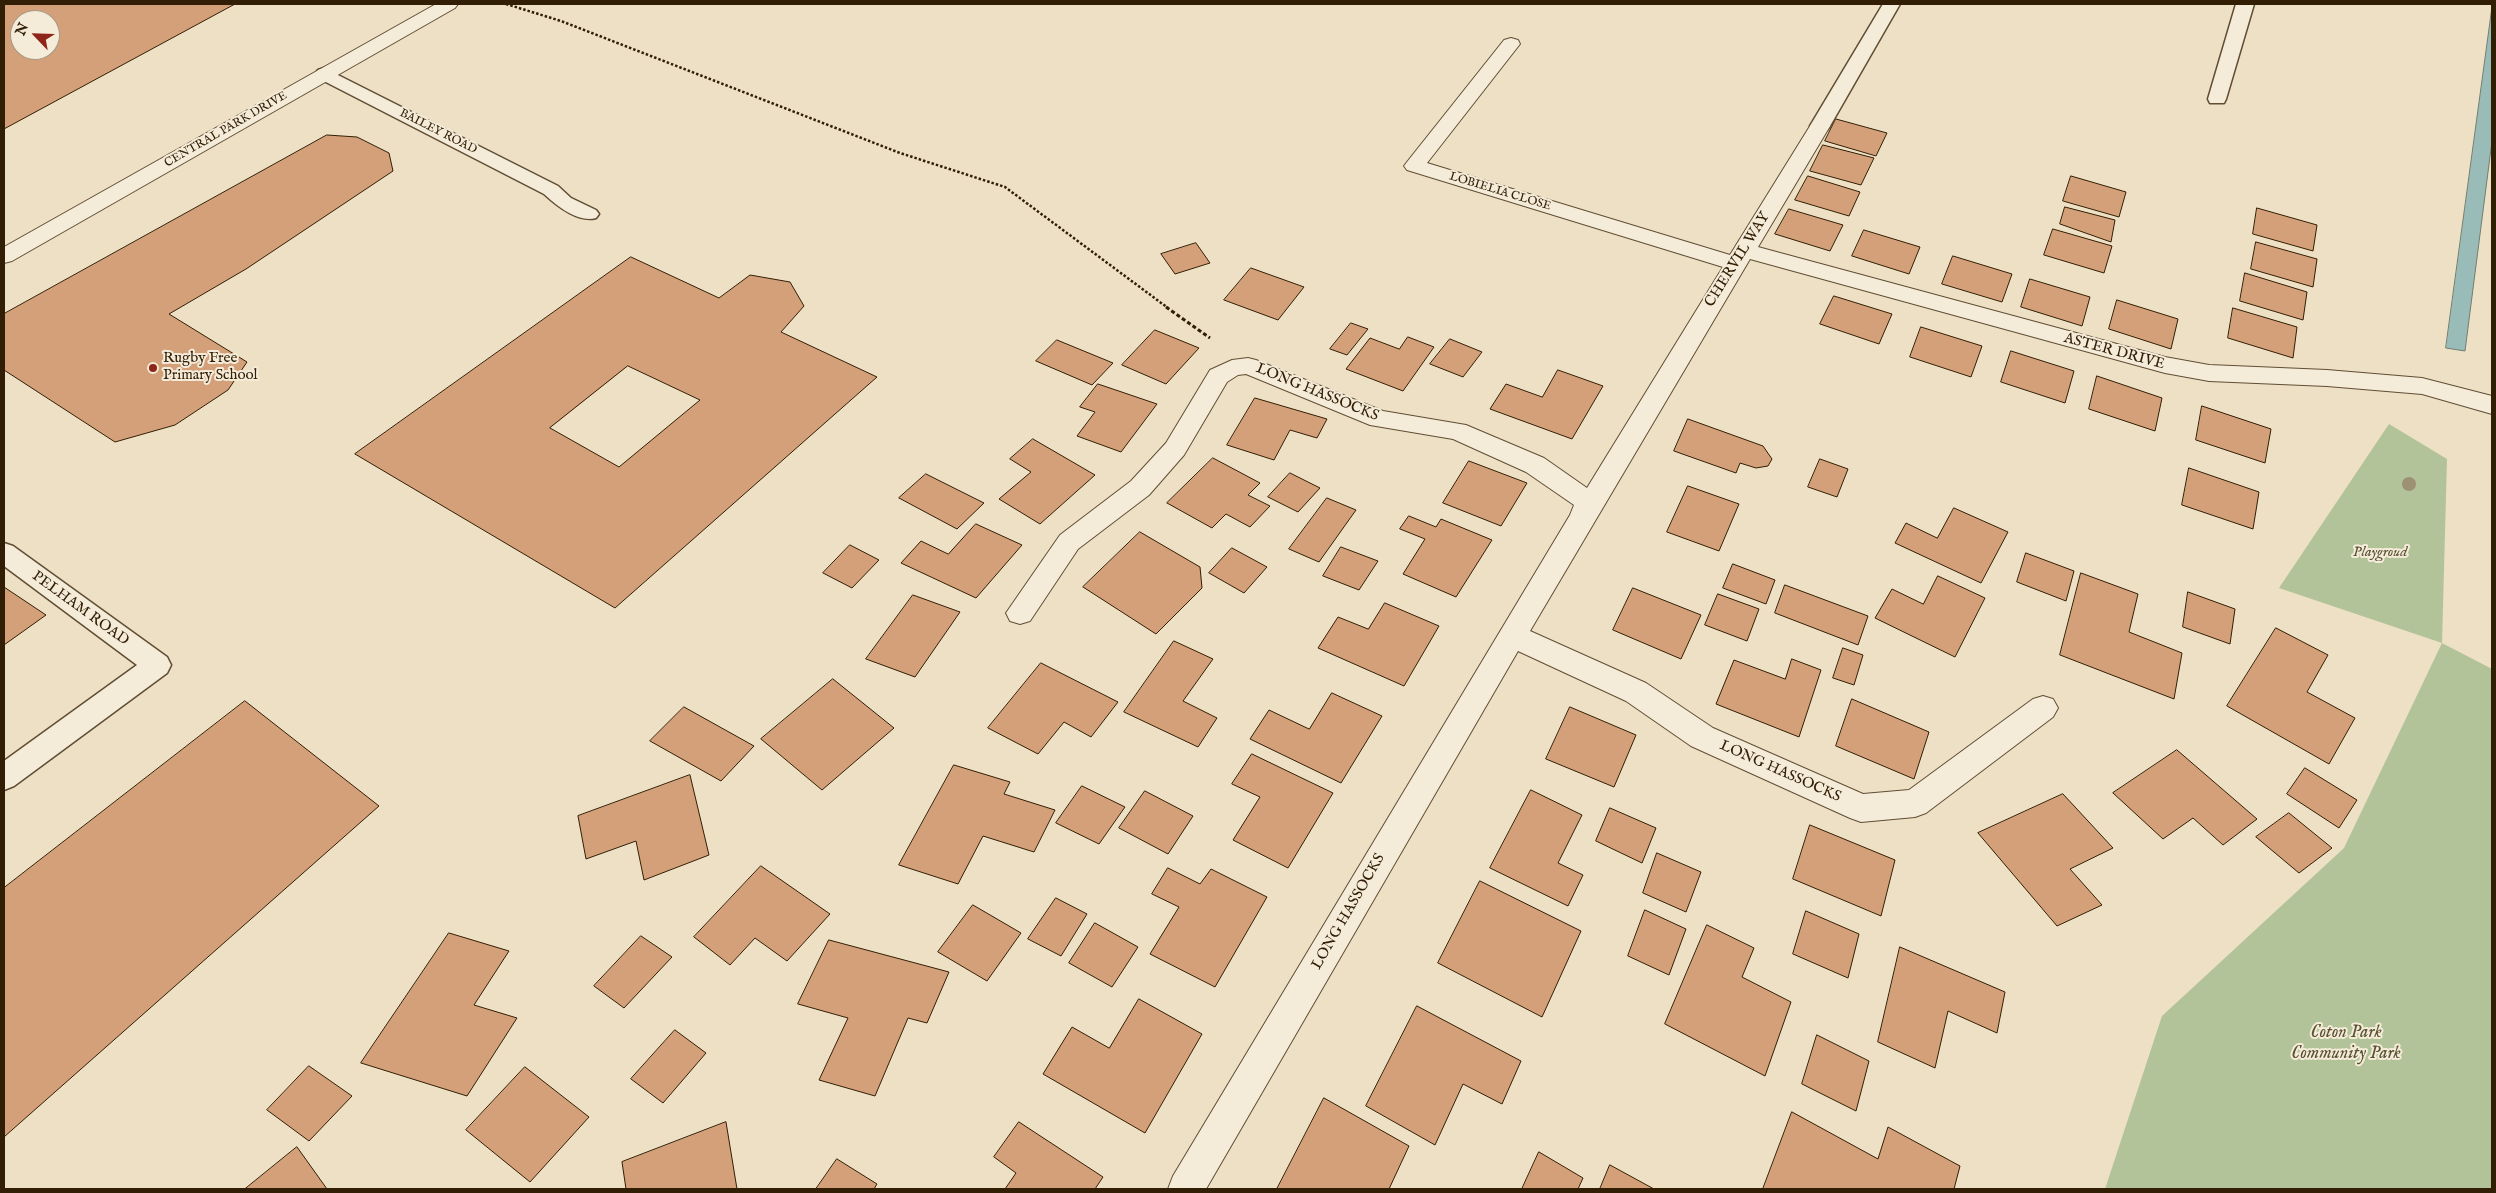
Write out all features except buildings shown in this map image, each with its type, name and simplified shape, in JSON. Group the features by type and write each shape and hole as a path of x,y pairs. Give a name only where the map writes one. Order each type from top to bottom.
{"street":[{"name":"CENTRAL PARK DRIVE","path":"4,256 449,4"},
{"name":"LOBIELIA CLOSE","path":"1511,44 1414,166 1740,257"},
{"name":"CHERVIL WAY","path":"1583,516 1820,126"},
{"name":"ASTER DRIVE","path":"1740,257 2165,365 2210,373 2328,378 2422,386 2492,405"},
{"name":"LONG HASSOCKS","path":"1020,613 1069,542 1140,488 1175,449 1218,376 1232,368 1248,366 1380,420 1457,431 1535,465 1588,502 1583,516 1511,635 1186,1189"},
{"name":"LONG HASSOCKS","path":"1511,635 1636,692 1702,737 1861,808 1915,803 2043,708"}],"lane":[{"name":"CHERVIL WAY","path":"1820,126 1891,4"},
{"path":"2217,99 2245,4"},
{"name":"BAILEY ROAD","path":"324,74 552,190 564,202 588,214"},
{"name":"PELHAM ROAD","path":"4,552 157,666 4,777"}],"path":[{"path":"506,4 561,21 900,153 1005,187 1248,366"}],"green space":[{"name":"Playgroud","path":"2389,424 2447,459 2442,643 2279,588"},
{"name":"Coton Park Community Park","path":"2442,643 2492,669 2492,1189 2105,1189 2162,1016 2344,848"}],"water":[{"path":"2492,7 2492,141 2465,351 2446,348"}],"place":[{"name":"Rugby Free Primary School","path":"153,368"}]}
